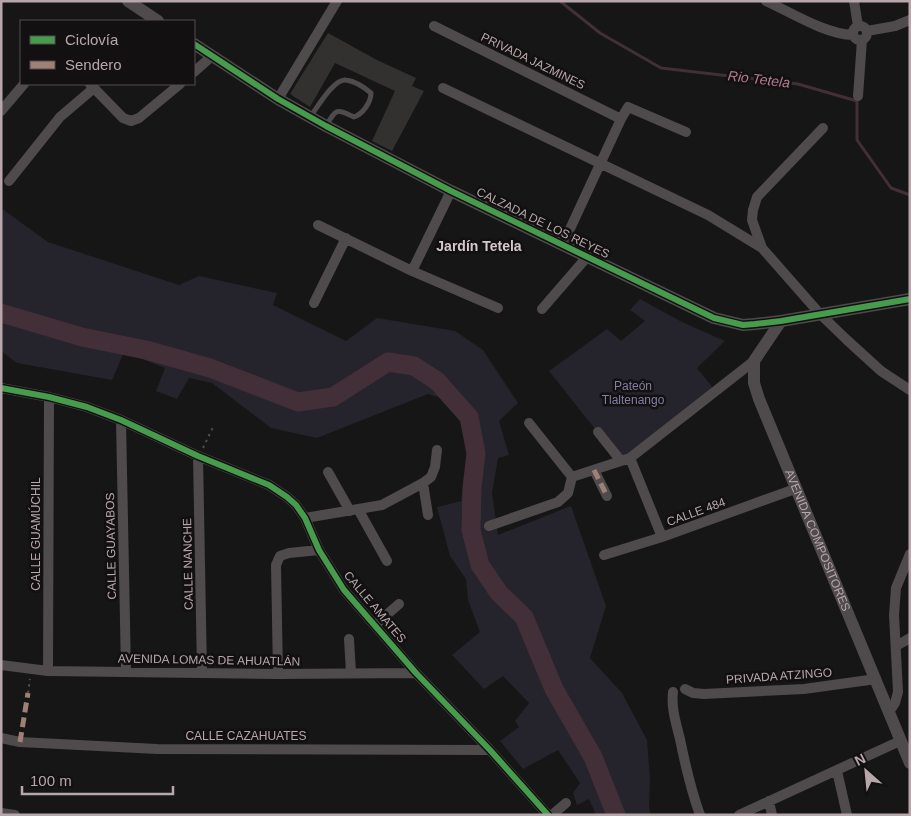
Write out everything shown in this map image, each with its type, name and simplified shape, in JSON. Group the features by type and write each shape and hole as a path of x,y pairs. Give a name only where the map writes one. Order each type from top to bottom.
{"street":[{"path":"128,1 156,20"},
{"path":"278,99 337,1"},
{"path":"766,1 840,35 895,26 910,20"},
{"path":"854,1 860,33 858,96"},
{"name":"PRIVADA JAZMINES","path":"434,26 621,118"},
{"name":"CALZADA DE LOS REYES","path":"195,45 310,118 451,191 714,318 743,325 823,316 910,298"},
{"path":"195,71 212,56"},
{"path":"1,111 23,85"},
{"path":"8,181 60,117 92,86 124,118 131,121 139,118 179,85"},
{"path":"443,88 708,215 762,248 823,316 880,371 910,390"},
{"path":"563,244 621,118 628,107 686,132"},
{"path":"762,248 752,220 752,210 757,197 823,128"},
{"path":"412,270 451,191"},
{"path":"318,225 412,270 498,308"},
{"path":"314,303 346,238"},
{"path":"542,309 587,257"},
{"path":"572,477 625,460 754,361 781,321"},
{"path":"743,325 756,331 762,340 763,347"},
{"name":"AVENIDA COMPOSITORES","path":"754,361 754,383 759,399 910,763"},
{"name":"CALLE AMATES","path":"1,388 88,407 121,420 198,456 270,485 287,497 296,505 304,518 319,550 344,590 416,673 550,815"},
{"name":"CALLE GUAMÚCHIL","path":"48,671 49,397"},
{"name":"CALLE GUAYABOS","path":"121,420 126,672"},
{"path":"529,423 572,477"},
{"path":"598,432 625,460 662,537"},
{"path":"304,518 382,505 431,477 435,467 437,450"},
{"name":"CALLE NANCHE","path":"198,456 202,672"},
{"path":"594,470 607,496"},
{"path":"328,472 387,561"},
{"path":"489,526 558,502 568,493 572,477"},
{"path":"423,483 428,515"},
{"name":"CALLE 484","path":"604,555 662,537 795,489"},
{"path":"278,674 276,565 280,556 289,553 319,550"},
{"path":"889,712 895,703 898,692 894,614 896,588 910,554"},
{"path":"375,625 398,604"},
{"path":"896,646 910,638"},
{"path":"349,639 351,673"},
{"name":"AVENIDA LOMAS DE AHUATLÁN","path":"1,665 48,671 278,674 416,673"},
{"name":"PRIVADA ATZINGO","path":"685,689 693,693 704,694 804,690 876,679"},
{"path":"673,692 672,703 682,751 690,787 700,815"},
{"name":"CALLE CAZAHUATES","path":"1,738 20,742 157,749 490,750"},
{"path":"739,815 900,741"},
{"path":"837,771 847,815"},
{"path":"770,801 772,815"},
{"path":"550,815 566,803"},
{"path":"1,813 15,815"}],"lane":[{"path":"310,118 331,88 341,81 352,82 371,93 368,104 358,116 354,117 341,110 334,112 326,126"}],"path":[{"path":"198,456 214,425"},
{"path":"28,693 31,669"}],"green space":[{"path":"1,208 48,242 179,285 199,276 277,293 273,305 346,341 377,318 455,331 483,350 518,403 499,421 509,455 498,458 492,493 498,535 571,506 606,606 590,658 622,693 647,740 650,779 649,808 651,815 596,815 589,799 577,805 573,793 580,783 558,750 523,769 500,741 519,727 515,721 529,703 503,676 484,689 452,655 480,632 468,600 466,579 450,556 437,507 461,501 469,440 463,422 445,399 428,394 317,438 271,428 212,383 189,378 177,399 156,391 165,368 124,352 112,380 17,363 1,351"},
{"name":"Pateón Tlaltenango","path":"640,299 682,322 725,341 697,368 718,394 689,419 630,458 625,467 549,371 607,329 621,341 645,321 630,310"}],"building":[{"path":"328,33 377,60 416,78 412,86 424,91 392,151 372,141 395,91 335,63 310,107 290,94"}],"waterway":[{"name":"Rio Tetela","path":"560,1 600,33 661,68 798,84 857,101 857,140 891,188 910,195"},
{"path":"1,313 82,337 146,350 210,368 298,402 333,397 388,362 414,366 437,381 469,417 476,453 472,488 471,530 480,565 499,593 524,617 554,689 593,757 616,815"}],"marked path":[{"path":"594,470 607,496"},
{"path":"20,742 28,693"}],"cycle path":[{"path":"195,45 278,99 326,126 451,191 714,318 743,325 755,324 910,299"},
{"path":"1,388 49,397 87,407 269,485 287,497 296,505 305,518 319,550 344,590 416,673 490,750 548,815"}],"district":[{"name":"Jardín Tetela","path":"479,246"}]}
